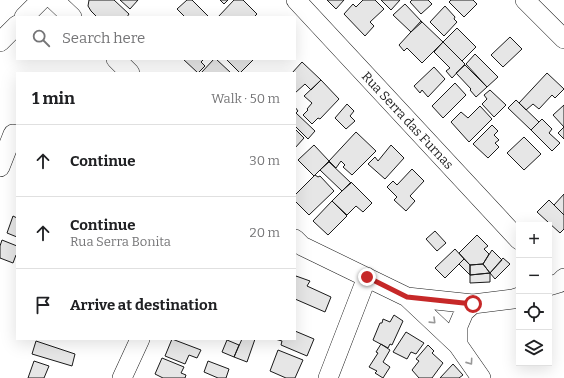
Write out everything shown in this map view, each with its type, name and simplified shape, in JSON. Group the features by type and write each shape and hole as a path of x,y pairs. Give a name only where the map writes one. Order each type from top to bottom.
{"street":[{"path":"25,16 41,0"},
{"path":"54,0 71,16"},
{"name":"Rua Serra das Furnas","path":"296,0 516,237"},
{"path":"525,0 564,39"},
{"path":"0,42 16,26"},
{"path":"117,60 129,72"},
{"path":"0,167 10,133"},
{"path":"297,243 407,297 458,345 481,378"},
{"path":"328,378 367,277"},
{"path":"407,297 473,304 516,298"},
{"path":"458,345 458,326 464,312 473,304"},
{"path":"122,378 140,340"}],"building":[{"path":"89,0 114,0 129,14 128,16 96,16 88,6"},
{"path":"120,0 138,0 130,9"},
{"path":"187,0 192,0 208,16 184,16 177,9"},
{"path":"220,0 228,0 224,4"},
{"path":"234,0 243,0 257,14 255,16 219,16"},
{"path":"327,0 344,0 336,9"},
{"path":"363,0 375,0 384,9 370,22 374,26 365,36 344,14 353,4 356,7"},
{"path":"381,0 400,0 391,10"},
{"path":"412,0 428,0 432,4 421,14 410,2"},
{"path":"451,0 473,0 477,4 464,17 449,2"},
{"path":"405,4 422,22 411,32 393,15"},
{"path":"445,6 455,17 454,19 457,22 444,36 430,22"},
{"path":"421,21 443,42 422,63 407,48 404,51 399,45"},
{"path":"457,28 476,47 462,61 443,42"},
{"path":"510,37 522,49 503,67 491,55"},
{"path":"443,42 465,64 452,78 446,71 450,68 434,52"},
{"path":"475,54 498,77 487,87 466,64"},
{"path":"184,60 203,60 201,62 205,66 199,72 197,72"},
{"path":"213,60 217,60 230,72 202,72"},
{"path":"227,60 253,60 241,72 239,72"},
{"path":"302,62 321,80 311,90 305,84 296,92 296,72 293,72"},
{"path":"465,65 487,87 476,97 470,90 471,89 456,73"},
{"path":"434,67 445,79 428,97 422,90 420,93 414,86"},
{"path":"547,73 564,89 555,98 552,95 539,109 533,104 526,110 519,103"},
{"path":"321,80 339,99 320,119 318,118 312,124 303,115 312,103 304,96"},
{"path":"455,83 466,95 443,118 432,106"},
{"path":"490,90 506,105 494,117 482,104 487,99 484,95"},
{"path":"516,100 539,122 531,130 508,108"},
{"path":"347,104 354,111 350,116 355,121 346,129 335,118"},
{"path":"564,105 564,127 553,115"},
{"path":"480,106 492,119 469,142 451,122 461,112 468,118"},
{"path":"296,113 315,131 308,139 296,127"},
{"path":"542,119 552,129 549,133 560,143 552,151 531,130"},
{"path":"492,125 498,131 494,135 499,140 495,143 499,147 488,158 473,144"},
{"path":"564,127 564,139 558,133"},
{"path":"296,130 304,138 296,147"},
{"path":"356,132 376,151 352,175 343,167 345,165 341,161 336,168 329,161"},
{"path":"524,137 541,154 524,170 507,153"},
{"path":"314,145 329,161 314,176 298,160"},
{"path":"391,145 404,158 385,179 368,164 375,157 378,161"},
{"path":"329,162 351,183 342,191 320,170"},
{"path":"412,169 424,181 410,196 415,201 406,211 394,200 397,197 387,187 393,181 397,185"},
{"path":"315,175 318,177 320,176 334,191 309,215 296,202 296,194"},
{"path":"351,182 372,203 363,212 356,206 347,215 332,201"},
{"path":"564,194 564,215 554,205"},
{"path":"549,200 564,215 564,229 560,233 552,226 552,222 548,222 537,212"},
{"path":"332,201 347,216 328,235 313,221"},
{"path":"13,216 16,218 16,237 7,233"},
{"path":"435,231 446,243 437,251 426,239"},
{"path":"477,235 488,246 484,249 489,254 483,264 470,265 459,253"},
{"path":"2,240 16,246 16,255 13,263 0,258 0,246"},
{"path":"455,249 464,259 445,278 435,268"},
{"path":"492,250 502,260 490,273 483,264"},
{"path":"503,258 510,264 495,279 490,273"},
{"path":"464,259 470,265 470,275 459,264"},
{"path":"483,264 490,273 470,275 470,265"},
{"path":"490,273 490,282 470,283 470,275"},
{"path":"296,276 310,281 307,286 331,297 325,312 296,299"},
{"path":"394,315 403,321 392,345 390,344 388,348 373,340 383,319 390,322"},
{"path":"296,331 314,339 307,356 281,345 282,341 278,340 296,340"},
{"path":"406,332 424,343 416,354 411,352 407,359 393,352"},
{"path":"172,340 201,350 197,358 189,355 185,364 165,356"},
{"path":"227,340 239,345 234,357 222,352"},
{"path":"242,340 255,340 247,362 234,357"},
{"path":"36,341 75,354 72,366 32,354"},
{"path":"381,344 390,350 383,362 390,367 383,378 375,373 377,371 369,367 378,353 376,352"},
{"path":"428,345 434,351 432,353 443,363 432,378 419,378 412,370 419,361 416,359"},
{"path":"278,350 303,360 295,378 286,378 270,371"},
{"path":"162,358 184,367 181,373 186,375 185,378 163,378 155,374"},
{"path":"34,361 49,366 44,378 28,378"},
{"path":"208,361 229,369 226,378 218,378 204,372"},
{"path":"453,364 463,375 459,378 440,378"}],"route":[{"path":"367,277 407,297 473,304"}]}
